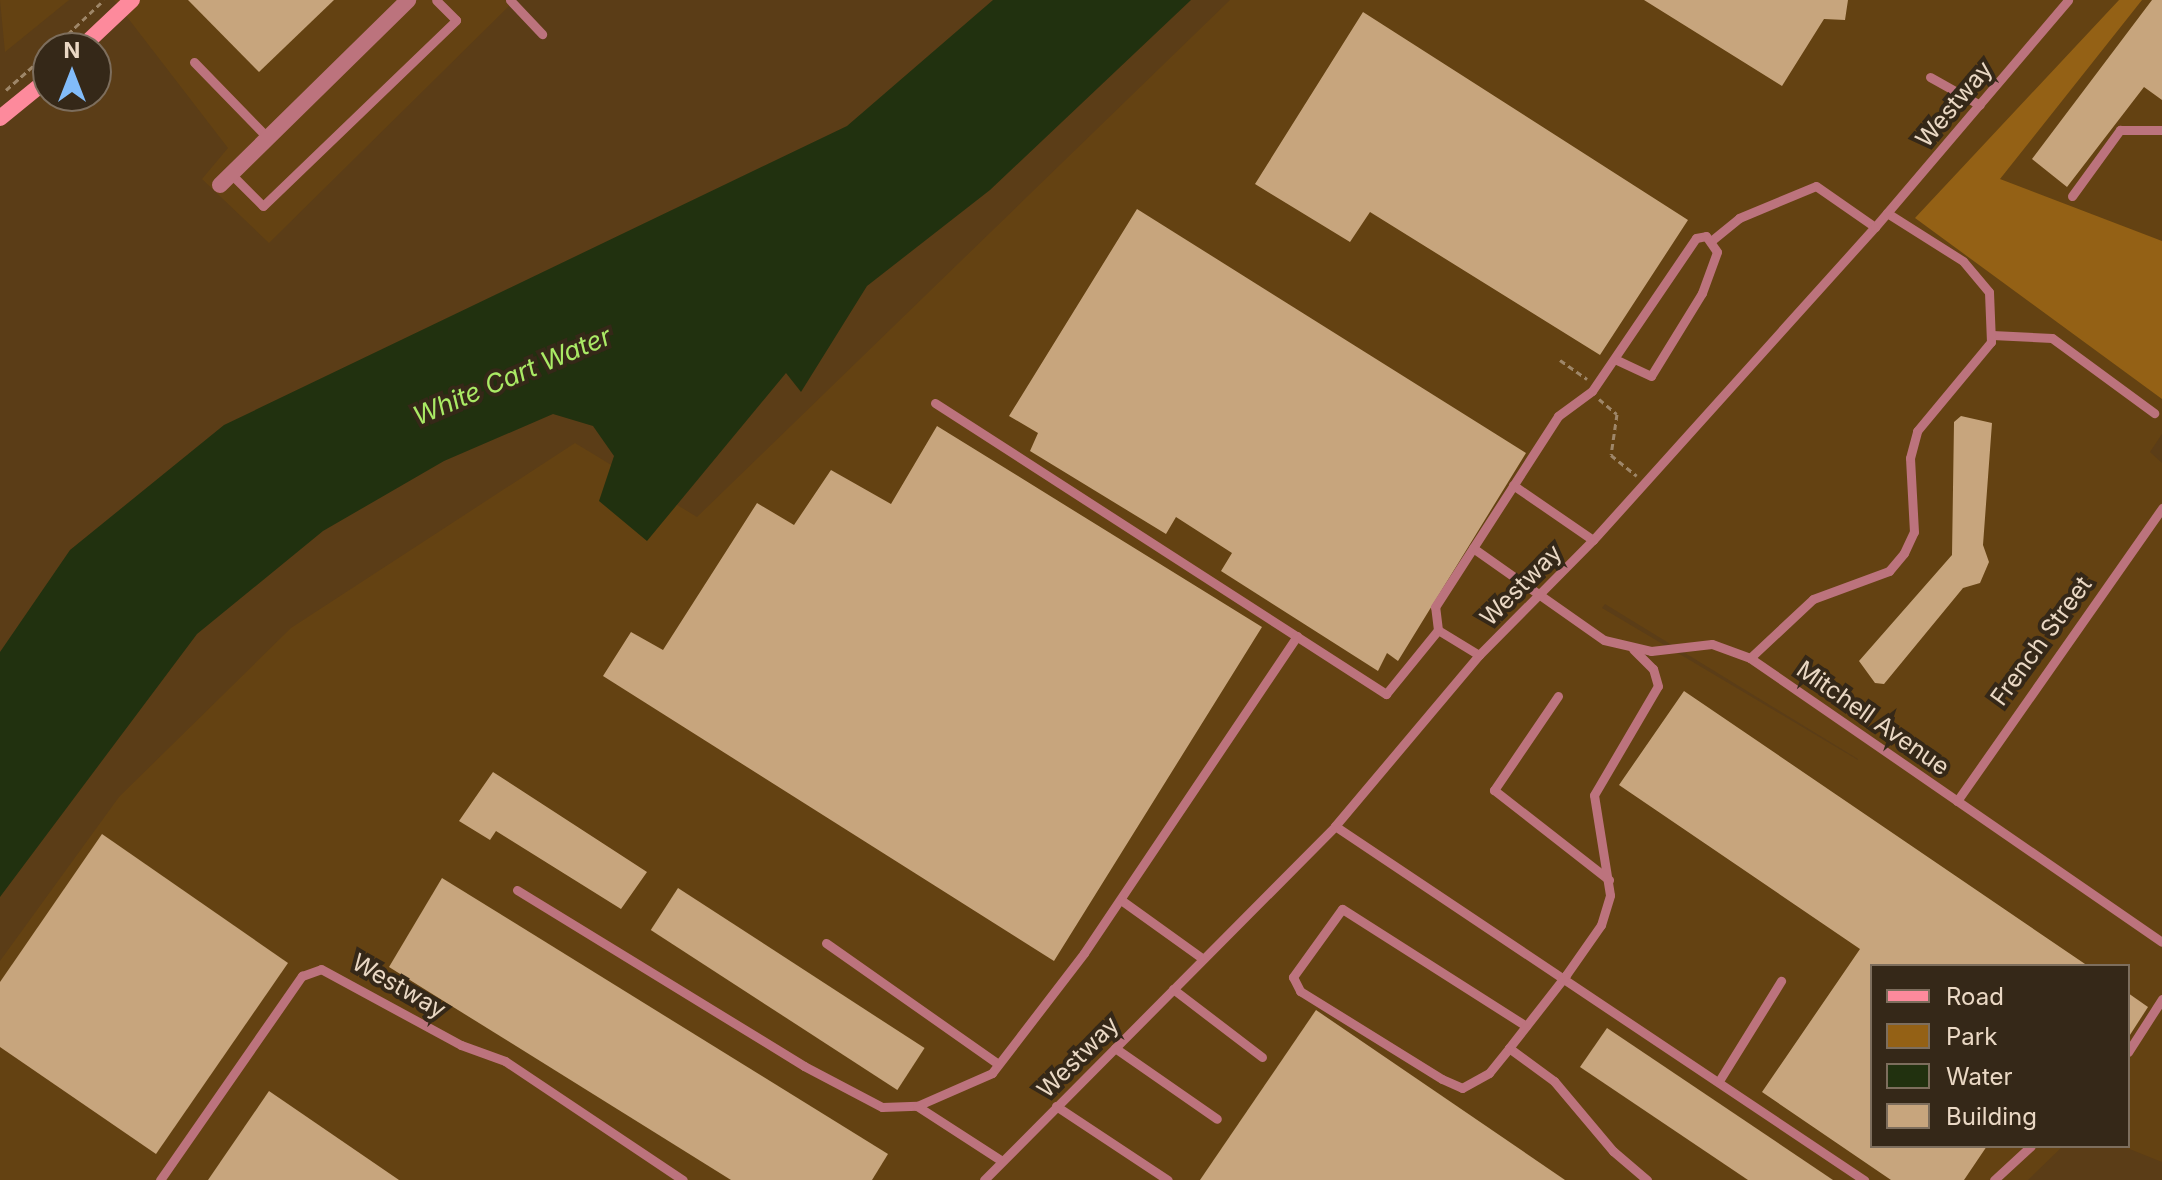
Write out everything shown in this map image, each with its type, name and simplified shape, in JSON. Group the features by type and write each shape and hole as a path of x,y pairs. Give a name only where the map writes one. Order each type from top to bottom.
{"street":[{"path":"98,32 132,0"},
{"path":"226,179 408,0"},
{"path":"0,118 32,92"}],"lane":[{"path":"226,179 263,206 456,20 436,0"},
{"path":"510,0 542,34"},
{"name":"Westway","path":"987,1177 1335,826 1479,655 1593,540 1643,480 1875,227 2068,0"},
{"path":"194,62 268,138"},
{"path":"1930,77 1980,105"},
{"path":"2072,196 2120,130 2162,130"},
{"path":"1711,241 1739,218 1816,186 1875,227"},
{"path":"1750,658 1813,599 1889,571 1904,553 1914,532 1910,458 1917,431 1975,368 1992,335 1989,292 1963,261 1887,213"},
{"path":"935,403 1386,694 1438,630 1435,607 1558,416 1592,391 1616,360 1696,238 1711,241"},
{"path":"1616,360 1651,376 1702,293 1717,252 1711,241"},
{"path":"1992,335 2052,338 2154,413"},
{"path":"1513,485 1593,540"},
{"name":"French Street","path":"1957,801 2162,508"},
{"name":"Mitchell Avenue","path":"1473,548 1604,640 1633,649 1712,644 1750,658 2162,942"},
{"path":"1438,630 1479,655"},
{"path":"517,890 804,1066 882,1107 917,1106 998,1064 1121,900 1297,636"},
{"path":"1526,1026 1342,909 1293,977 1300,991 1462,1088 1478,1082 1509,1048 1566,975 1601,925 1609,880 1594,795 1658,686 1653,669 1633,649"},
{"path":"1558,696 1494,790 1609,880"},
{"path":"1335,826 1566,975 1864,1180"},
{"path":"1121,900 1203,959"},
{"path":"826,943 998,1064"},
{"name":"Westway","path":"160,1180 302,976 321,969 461,1045 505,1061 683,1180"},
{"path":"1719,1081 1781,981"},
{"path":"1173,989 1262,1057"},
{"path":"2130,1049 2162,999"},
{"path":"1115,1048 1217,1119"},
{"path":"1509,1048 1554,1081 1647,1180"},
{"path":"917,1106 1002,1161"},
{"path":"1056,1106 1168,1180"},
{"path":"1994,1180 2029,1148"},
{"path":"987,1177 1000,1180"}],"path":[{"path":"70,32 104,0"},
{"path":"0,95 32,67"},
{"path":"1560,360 1586,376 1592,391 1617,414 1611,455 1643,480"}],"shaded area":[{"path":"0,0 69,0 5,52"},
{"path":"114,0 515,0 269,243 202,179 228,148"},
{"path":"1230,0 2162,0 2162,434 2150,452 2162,463 2162,1162 2127,1148 2130,1148 2130,964 1870,964 1870,1148 2061,1148 2028,1180 0,1180 0,961 119,797 291,628 575,443 697,517","holes":["1605,604 1858,760 1602,608"]}],"green space":[{"path":"2119,0 2142,0 2000,179 2162,241 2162,399 1915,218"}],"water":[{"name":"White Cart Water","path":"993,0 1191,0 990,190 867,286 801,392 786,373 647,541 599,501 614,456 593,426 553,414 444,461 323,531 197,634 0,897 0,652 70,550 224,425 847,126"}],"building":[{"path":"188,0 334,0 259,72"},
{"path":"1644,0 1848,0 1845,20 1824,19 1782,86"},
{"path":"2152,0 2162,0 2162,100 2144,87 2067,187 2032,159"},
{"path":"1363,12 1688,220 1600,355 1370,212 1350,242 1255,184"},
{"path":"1137,209 1526,453 1398,661 1387,653 1378,671 1221,571 1232,553 1176,517 1166,534 1030,451 1038,433 1009,416"},
{"path":"1961,416 1992,423 1983,545 1989,562 1980,583 1963,588 1884,684 1875,683 1859,661 1952,555 1954,422"},
{"path":"937,426 1262,627 1054,961 603,676 631,632 663,650 757,503 794,525 831,470 891,504"},
{"path":"1684,691 2085,964 1870,964 1870,1148 1986,1148 1964,1180 1891,1180 1762,1092 1860,949 1619,785"},
{"path":"493,772 647,872 621,909 496,831 490,840 459,821"},
{"path":"102,834 288,963 156,1154 0,1047 0,982"},
{"path":"442,878 888,1154 872,1180 731,1180 389,967"},
{"path":"678,888 925,1048 897,1090 651,930"},
{"path":"2130,994 2148,1007 2130,1035"},
{"path":"1316,1010 1565,1180 1200,1180"},
{"path":"1607,1028 1833,1180 1748,1180 1580,1067"},
{"path":"269,1091 399,1180 208,1180"}]}
